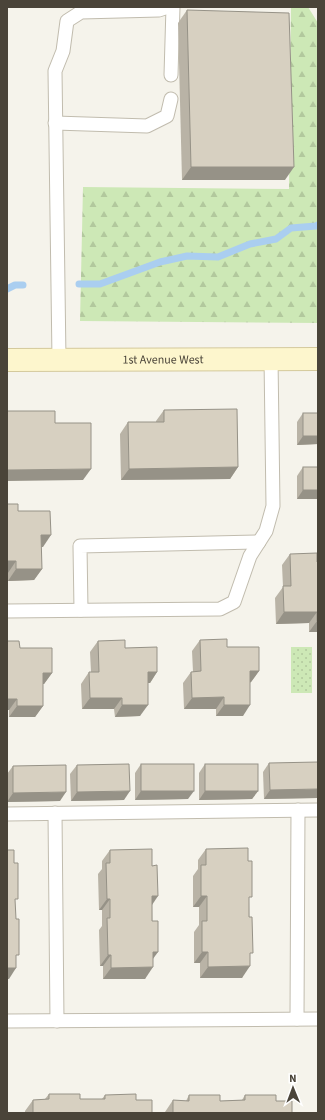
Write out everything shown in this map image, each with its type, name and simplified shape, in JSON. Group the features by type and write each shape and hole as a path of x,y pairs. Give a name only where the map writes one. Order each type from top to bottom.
{"street":[{"name":"1st Avenue West","path":"7,360 318,359"}],"lane":[{"path":"59,359 55,71 63,51 67,21 81,12 159,10 168,7"},
{"path":"171,75 173,7"},
{"path":"56,123 147,126 167,116 171,99"},
{"path":"7,611 220,609 234,602 250,556 266,531 273,506 271,358"},
{"path":"81,610 80,546 259,542"},
{"path":"297,1019 298,810"},
{"path":"7,814 318,810"},
{"path":"56,814 57,1021"},
{"path":"7,1021 318,1019"}],"green space":[{"path":"291,7 308,7 318,23 318,323 80,321 83,187 289,189"},
{"path":"291,647 312,647 312,693 291,693"}],"building":[{"path":"187,10 289,13 294,167 191,167"},
{"path":"237,409 238,467 129,469 128,422 164,422 164,410"},
{"path":"7,411 55,411 55,423 91,423 91,469 7,470"},
{"path":"303,413 318,413 318,436 303,436"},
{"path":"303,467 318,467 318,490 303,490"},
{"path":"7,504 18,504 18,511 50,511 51,535 41,535 42,569 16,569 16,561 7,561"},
{"path":"317,553 318,621 317,612 284,612 283,586 291,586 290,554"},
{"path":"227,639 227,647 259,647 259,671 250,671 250,705 224,705 224,697 192,698 191,672 201,671 200,640"},
{"path":"125,640 125,648 157,647 157,672 148,672 148,705 122,705 122,698 90,698 89,672 99,672 98,641"},
{"path":"7,641 19,641 20,648 52,648 52,673 43,673 43,706 17,706 17,699 7,699"},
{"path":"318,762 318,789 270,790 269,763"},
{"path":"129,764 130,791 77,792 77,765"},
{"path":"141,764 194,764 194,791 141,791"},
{"path":"205,764 258,764 258,791 205,791"},
{"path":"66,765 66,792 13,793 13,766"},
{"path":"248,848 248,861 252,861 252,897 249,897 249,917 252,917 253,953 250,953 250,966 208,967 208,952 202,952 202,921 207,921 207,896 201,896 201,865 206,865 206,849"},
{"path":"152,849 152,866 157,865 158,896 152,896 152,921 158,921 158,952 153,952 153,967 111,968 111,955 108,955 107,918 110,918 110,899 107,899 106,863 110,863 110,850"},
{"path":"7,850 14,850 14,863 18,863 18,899 15,899 16,919 19,919 19,955 16,955 16,968 7,968"},
{"path":"49,1094 80,1094 80,1099 105,1099 105,1095 136,1094 136,1100 152,1100 152,1113 33,1113 33,1100 49,1099"},
{"path":"189,1095 220,1095 220,1101 245,1100 245,1095 276,1095 276,1101 292,1101 292,1113 173,1113 173,1100 189,1101"}],"waterway":[{"path":"79,284 100,284 160,262 187,256 218,257 250,244 276,239 291,228 318,225"},
{"path":"7,289 15,285 23,285"}]}
